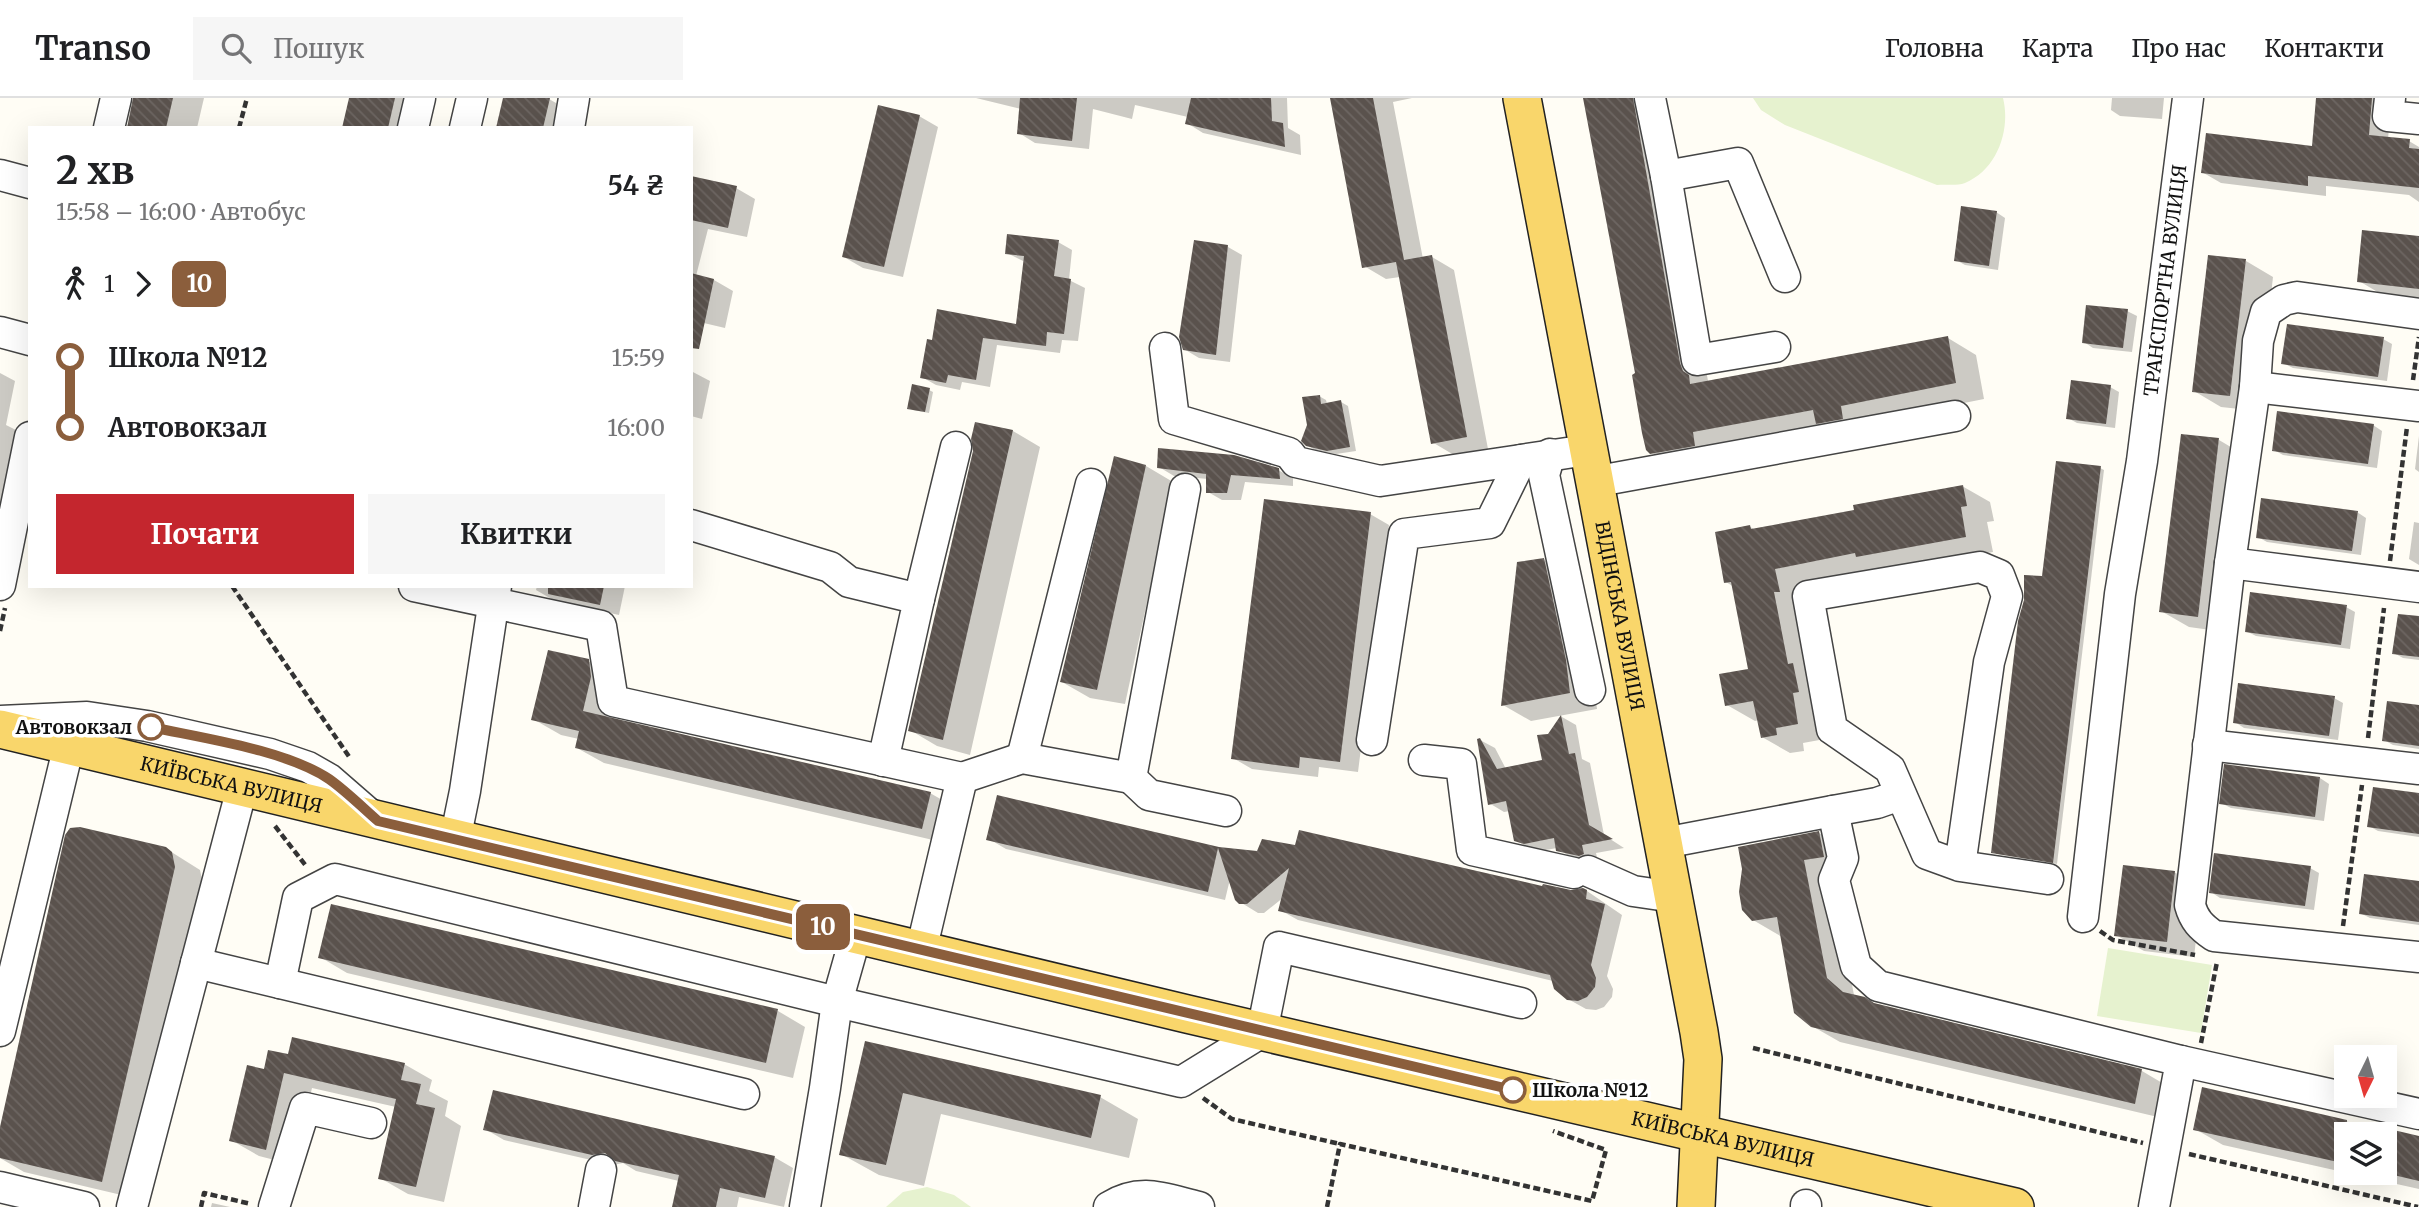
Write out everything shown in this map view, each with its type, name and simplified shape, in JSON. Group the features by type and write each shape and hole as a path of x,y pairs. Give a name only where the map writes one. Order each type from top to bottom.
{"main road":[{"name":"ВІДІНСЬКА ВУЛИЦЯ","path":"1522,98 1703,1059 1696,1207"},
{"name":"КИЇВСЬКА ВУЛИЦЯ","path":"0,729 1262,1032 2015,1207"}],"street":[{"path":"109,126 116,98"},
{"path":"413,126 420,98"},
{"path":"466,126 472,98"},
{"path":"569,126 574,98"},
{"path":"1650,98 1697,360 1775,348"},
{"name":"ТРАНСПОРТНА ВУЛИЦЯ","path":"2083,918 2120,594 2142,461 2188,98"},
{"path":"2390,98 2388,116 2419,119"},
{"path":"1666,176 1738,163 1785,277"},
{"path":"0,175 28,182"},
{"path":"2419,313 2297,297 2284,300 2266,313 2262,323 2189,905 2202,928 2214,936 2419,957"},
{"path":"0,332 28,339"},
{"path":"1165,348 1174,419 1289,447 1296,462 1380,481 1550,454 1590,466 1955,416"},
{"path":"2255,387 2414,406"},
{"path":"2,570 28,447"},
{"path":"883,761 956,447"},
{"path":"1550,454 1544,475 1590,690"},
{"path":"1372,740 1404,534 1490,523 1521,460"},
{"path":"1023,758 1091,484"},
{"path":"1131,778 1185,489"},
{"path":"693,526 830,567 849,582 919,599"},
{"path":"2230,562 2419,587"},
{"path":"1960,866 1989,662 2007,596 1999,575 1980,567 1808,596 1832,729 1890,769 1927,854 1960,866 2048,879"},
{"path":"432,588 494,595 601,626 613,701 962,778 1023,758 1131,778 1149,795 1226,811"},
{"path":"455,840 465,791 494,595"},
{"path":"0,720 87,717 147,726 270,754 308,767 329,779 378,821"},
{"path":"0,1031 69,745"},
{"path":"2208,745 2419,769"},
{"path":"1423,760 1461,764 1472,850 1581,872 1633,891 1674,897"},
{"path":"921,951 962,778"},
{"path":"132,1207 242,788"},
{"path":"1664,843 1877,803 1900,795"},
{"path":"1833,811 1843,858 1834,880 1856,965 1878,986 2189,1062 2419,1114"},
{"path":"280,983 298,898 335,879 836,1002 1181,1082 1262,1032 1279,947 1521,1003"},
{"path":"805,1207 836,1002 856,935"},
{"path":"196,963 744,1094"},
{"path":"2154,1207 2165,1149 2189,1062"},
{"path":"274,1207 305,1108 371,1123"},
{"path":"594,1207 601,1170"},
{"path":"0,1187 84,1207"},
{"path":"1109,1207 1125,1197 1150,1195 1199,1207"}],"path":[{"path":"240,126 247,98"},
{"path":"2340,949 2387,583 2414,406 2419,336"},
{"path":"233,588 350,758"},
{"path":"2083,918 2113,940 2204,956"},
{"path":"2189,1062 2218,959"},
{"path":"1753,1048 2165,1149 2418,1207"},
{"path":"1181,1082 1232,1119 1592,1201 1606,1150"},
{"path":"1327,1207 1340,1144"},
{"path":"201,1207 204,1193 263,1207"}],"green space":[{"path":"1753,98 2003,98 2005,123 1999,148 1986,169 1965,183 1937,185 1785,125 1761,110"},
{"path":"2108,948 2212,965 2201,1033 2097,1016"},
{"path":"927,1187 954,1195 971,1207 886,1207 903,1192"}],"building":[{"path":"133,98 173,98 166,126 127,126"},
{"path":"349,98 395,98 388,126 342,126"},
{"path":"503,98 550,98 543,126 496,126"},
{"path":"1020,98 1077,98 1072,141 1017,134"},
{"path":"1191,98 1271,98 1272,121 1283,123 1285,147 1185,124"},
{"path":"1330,98 1373,98 1404,260 1432,255 1467,437 1431,444 1396,262 1362,268"},
{"path":"1583,98 1633,98 1680,363 1683,371 1689,375 1690,384 1948,336 1956,383 1841,406 1843,419 1816,424 1813,410 1693,432 1695,446 1650,454 1646,450 1642,433 1632,375 1635,373"},
{"path":"2316,98 2372,98 2369,135 2410,139 2409,148 2419,149 2419,188 2308,176 2308,186 2201,173 2206,133 2312,146"},
{"path":"878,105 920,115 884,267 842,257"},
{"path":"693,176 737,186 728,228 693,220"},
{"path":"1961,206 1997,211 1989,266 1954,261"},
{"path":"2362,230 2419,236 2419,289 2357,282"},
{"path":"1007,234 1059,240 1054,276 1071,279 1064,334 1047,332 1046,346 983,338 976,380 948,375 946,383 920,378 927,339 932,340 937,309 1016,324 1024,256 1005,254"},
{"path":"1194,240 1228,245 1216,355 1183,350 1179,337"},
{"path":"2208,255 2246,259 2230,396 2192,392"},
{"path":"693,274 714,279 699,349 693,348"},
{"path":"2086,305 2128,309 2123,348 2082,343"},
{"path":"2287,324 2384,337 2378,377 2281,364"},
{"path":"2071,380 2111,385 2106,424 2066,419"},
{"path":"912,384 930,388 925,412 907,409"},
{"path":"1320,395 1321,404 1341,400 1350,447 1327,451 1306,446 1301,441 1307,425 1302,397"},
{"path":"2277,411 2374,424 2368,464 2272,451"},
{"path":"975,422 1013,430 943,740 908,731 973,451 971,439"},
{"path":"2181,434 2219,438 2198,617 2159,612"},
{"path":"1158,448 1234,455 1279,468 1280,479 1231,475 1227,493 1206,493 1206,474 1157,468"},
{"path":"1114,456 1146,465 1097,690 1060,682"},
{"path":"2056,461 2101,466 2053,863 1991,853 2018,621 2024,600 2024,575 2042,576"},
{"path":"1963,485 1967,506 1961,507 1966,537 1856,557 1855,553 1775,569 1780,592 1774,592 1788,664 1793,663 1799,692 1793,693 1798,724 1776,728 1777,735 1761,738 1753,701 1725,706 1719,674 1748,669 1731,582 1724,583 1715,532 1750,525 1751,529 1854,510 1853,505"},
{"path":"2261,498 2358,511 2352,551 2256,538"},
{"path":"1264,499 1371,512 1340,762 1300,757 1299,768 1231,759"},
{"path":"1544,558 1566,660 1570,693 1501,706 1517,562"},
{"path":"548,588 604,588 600,605 548,594"},
{"path":"2250,592 2347,605 2341,645 2245,632"},
{"path":"2398,614 2419,616 2419,657 2392,654"},
{"path":"548,650 589,659 591,677 583,711 931,792 922,829 575,748 579,731 531,720"},
{"path":"2238,683 2335,696 2329,736 2233,723"},
{"path":"2387,701 2419,705 2419,746 2382,741"},
{"path":"1561,715 1569,754 1575,753 1589,825 1613,839 1582,845 1584,854 1579,856 1556,851 1554,838 1524,844 1514,841 1506,801 1488,805 1477,739 1480,738 1497,769 1542,760 1537,735 1548,734"},
{"path":"2224,764 2320,777 2315,817 2219,804"},
{"path":"2373,787 2419,793 2419,834 2367,827"},
{"path":"997,795 1219,847 1257,851 1262,839 1295,845 1299,830 1542,886 1543,884 1571,890 1583,888 1587,890 1586,899 1605,904 1591,965 1596,978 1595,987 1587,997 1578,1001 1567,1000 1554,989 1550,975 1278,911 1289,868 1247,904 1239,904 1235,900 1218,848 1208,892 986,840"},
{"path":"80,827 166,847 172,852 175,867 102,1182 0,1158 0,1127 65,835 70,828"},
{"path":"1819,831 1824,857 1804,860 1827,978 1843,992 1865,997 1874,1003 2142,1069 2135,1104 1811,1027 1794,1013 1777,917 1752,921 1742,910 1739,892 1742,869 1738,847"},
{"path":"2214,853 2311,866 2305,906 2209,893"},
{"path":"2123,865 2175,871 2167,942 2114,936"},
{"path":"2364,874 2419,881 2419,922 2359,914"},
{"path":"331,904 778,1009 766,1063 318,958"},
{"path":"292,1037 405,1063 401,1080 421,1084 416,1104 435,1108 416,1187 378,1179 396,1099 284,1073 266,1150 229,1141 247,1065 264,1069 268,1050 288,1054"},
{"path":"865,1041 1101,1095 1091,1138 903,1093 886,1165 839,1155"},
{"path":"2202,1087 2347,1120 2334,1122 2334,1161 2193,1130"},
{"path":"493,1090 775,1156 765,1198 720,1188 716,1207 672,1207 679,1175 615,1161 605,1153 592,1155 483,1130"},
{"path":"2397,1131 2419,1136 2419,1181 2397,1176"}],"bus line":[{"name":"10","path":"151,727 270,754 308,767 329,779 378,821 1513,1090"}],"place":[{"name":"Автовокзал","path":"151,727"},
{"name":"Школа №12","path":"1513,1090"}]}
